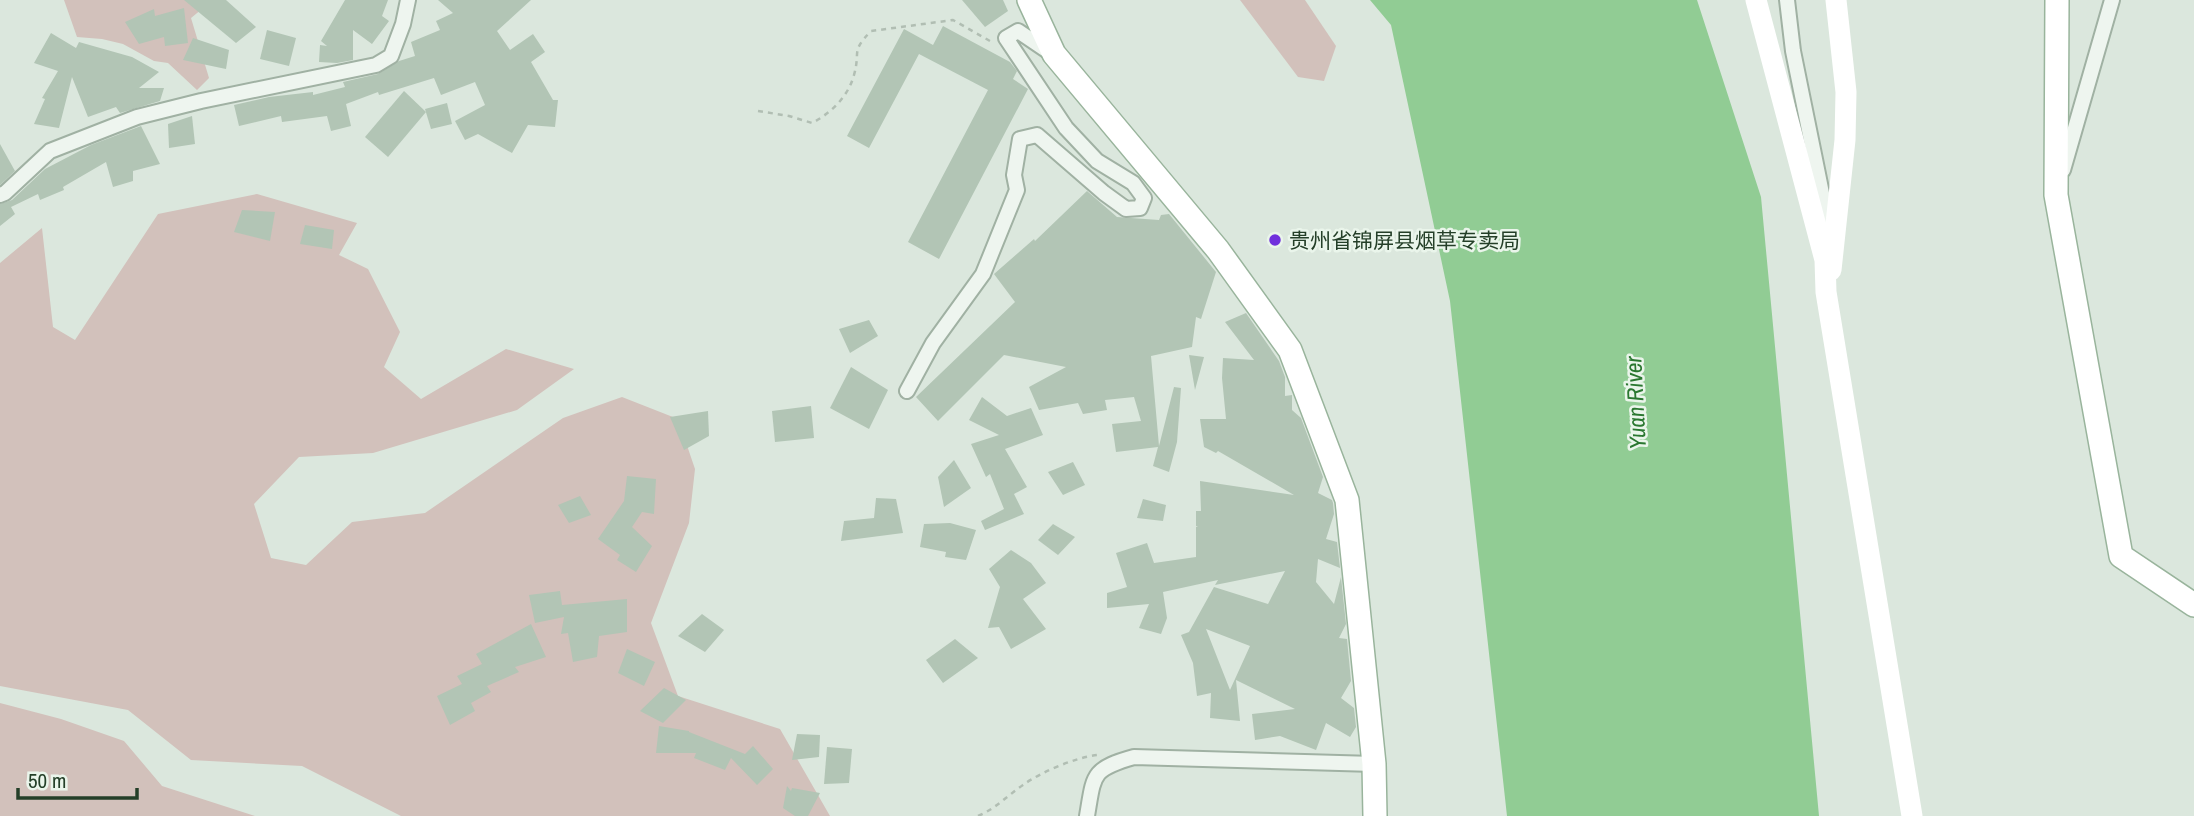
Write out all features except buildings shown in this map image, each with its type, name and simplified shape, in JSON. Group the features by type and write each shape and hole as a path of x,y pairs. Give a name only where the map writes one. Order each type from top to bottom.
{"main road":[{"path":"1029,0 1054,54 1218,250 1290,351 1347,500 1374,764 1375,816"},
{"path":"2057,0 2056,195 2120,556 2194,605"}],"street":[{"path":"0,195 5,194 50,151 137,117 376,65 391,56 403,24 408,0"},
{"path":"1756,0 1825,260 1826,292 1912,816"},
{"path":"1787,0 1793,51 1834,255"},
{"path":"1826,292 1834,255 1845,140 1846,92 1836,0"},
{"path":"2056,195 2112,0"},
{"path":"907,391 933,343 983,274 1017,190 1014,175 1020,139 1037,135 1126,209 1140,208 1144,198 1133,183 1097,161 1066,128 1006,38 1018,31 1054,54"},
{"path":"1087,816 1093,780 1107,764 1134,757 1374,764"}],"path":[{"path":"758,111 812,123 829,114 843,97 854,75 857,45 871,31 953,20 999,46 1006,38"},
{"path":"978,816 992,810 1024,784 1085,756 1120,753 1134,757"}],"shaded area":[{"path":"64,0 213,0 191,18 209,78 197,90 168,63 154,61 123,44 77,37"},
{"path":"1240,0 1305,0 1336,46 1324,81 1298,77"},
{"path":"257,194 357,223 339,255 368,269 400,332 384,367 421,399 506,349 574,369 517,410 373,453 299,457 254,504 271,558 306,565 352,522 425,513 563,418 622,397 678,419 695,469 689,523 651,623 678,696 780,729 830,816 401,816 302,766 191,760 128,710 0,686 0,263 42,228 53,327 75,340 158,214"},
{"path":"0,703 61,719 124,741 162,786 255,816 0,816"}],"water":[{"name":"Yuan River","path":"1370,0 1697,0 1761,197 1819,816 1507,816 1450,301 1391,25"}],"place":[{"name":"贵州省锦屏县烟草专卖局","path":"1275,240"}]}
